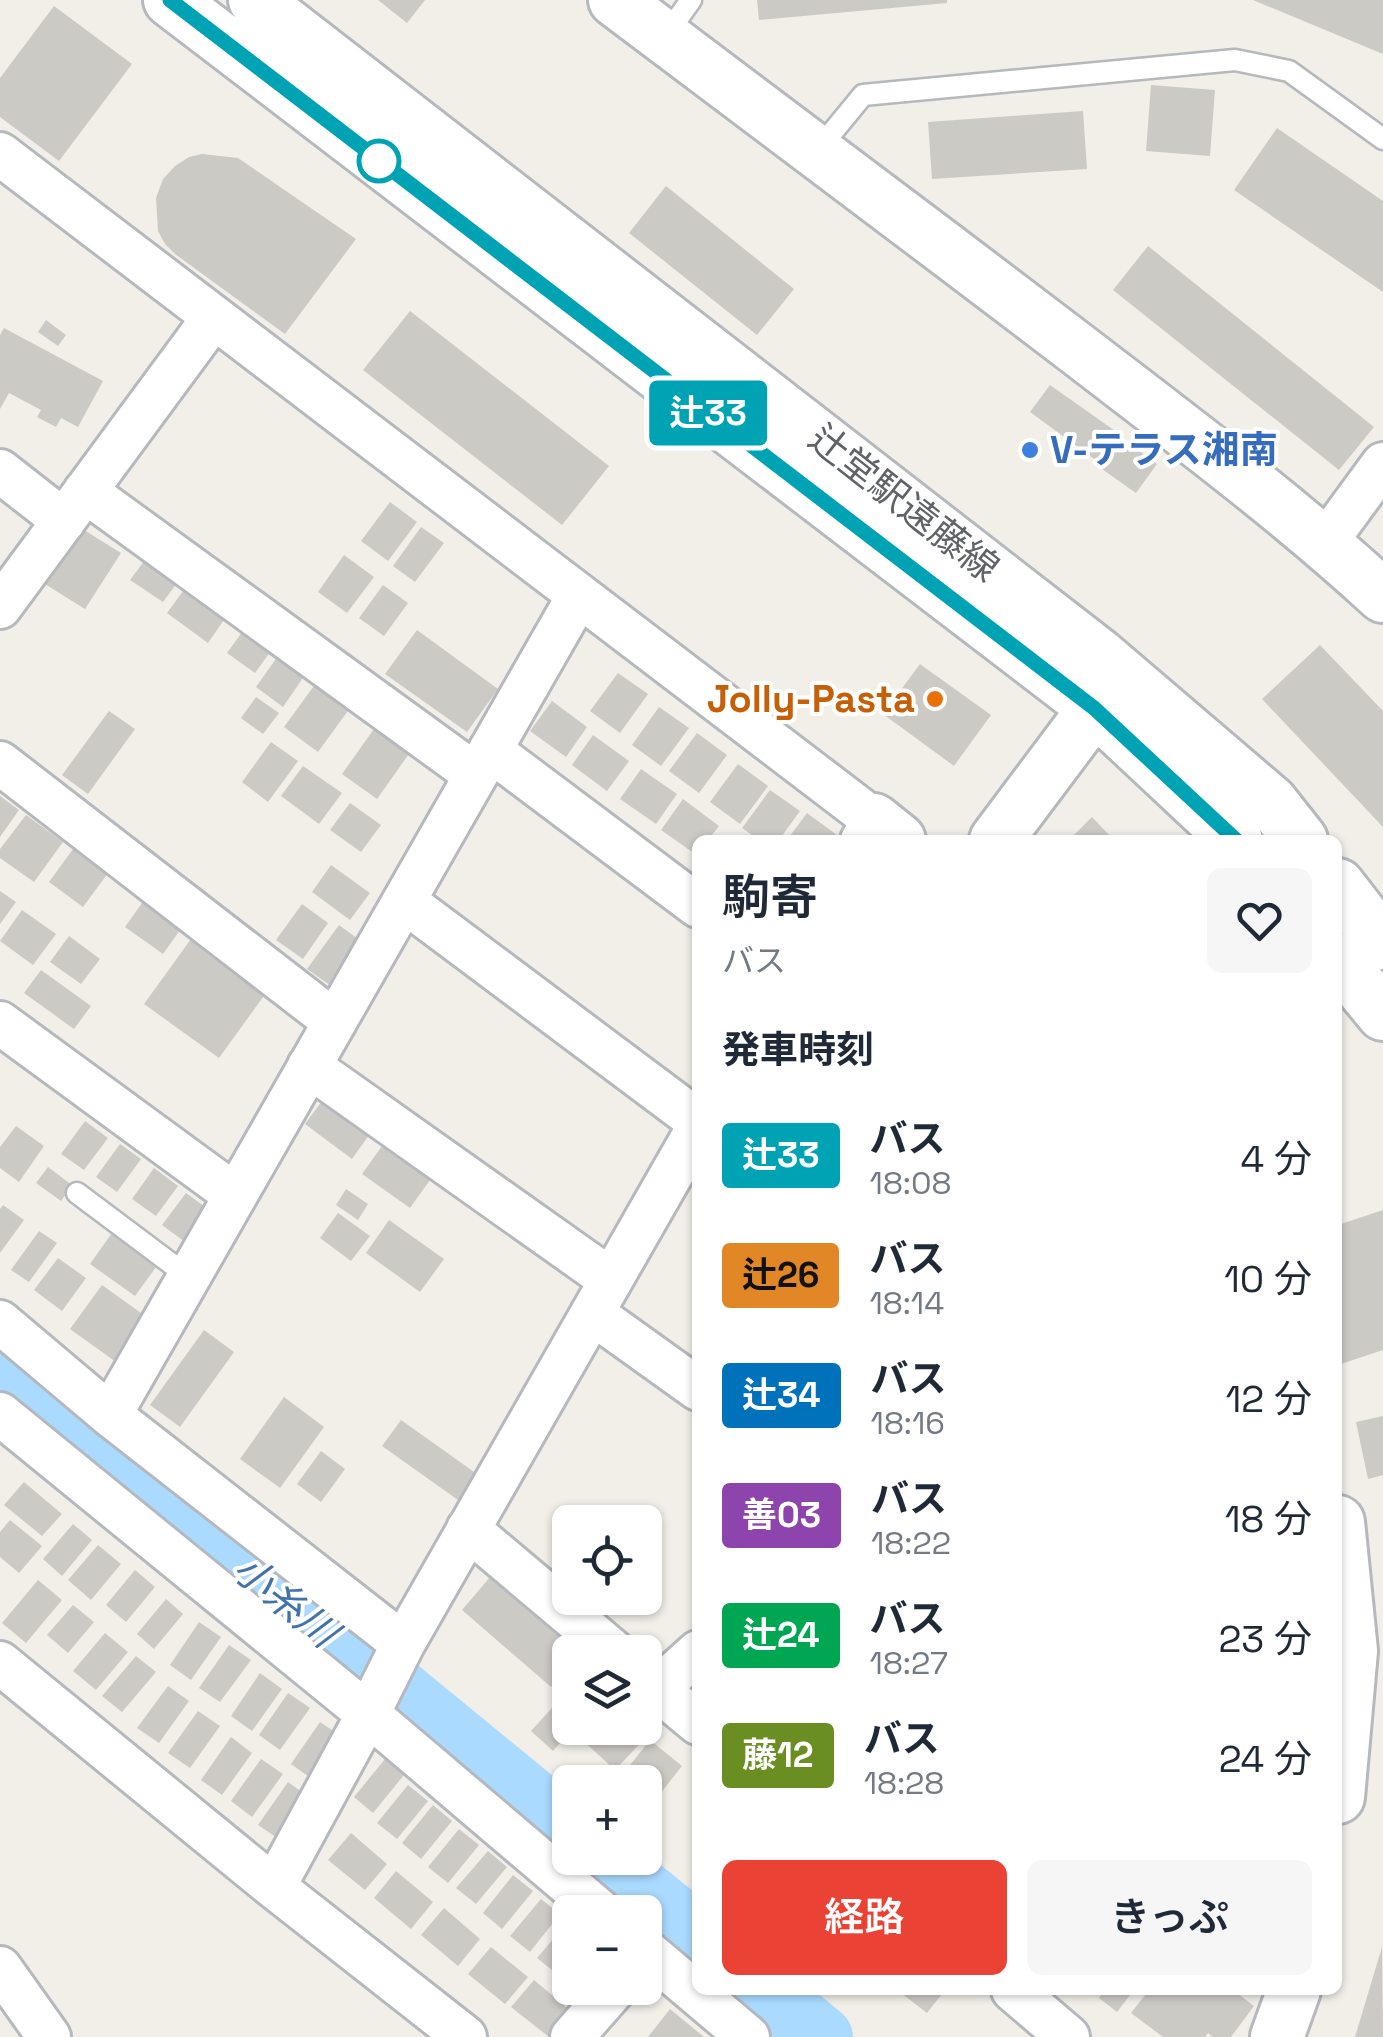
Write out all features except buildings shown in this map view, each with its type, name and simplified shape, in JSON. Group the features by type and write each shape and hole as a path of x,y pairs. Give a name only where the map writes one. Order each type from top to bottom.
{"street":[{"name":"辻堂駅遠藤線","path":"170,0 1094,708 1231,835"},
{"name":"辻堂駅遠藤線","path":"254,0 1099,655 1271,802 1298,835"},
{"path":"223,42 254,0"},
{"path":"615,0 678,19 817,150 1140,397 1325,543 1383,596"},
{"path":"0,154 579,595 878,833"},
{"path":"0,607 214,317"},
{"path":"1325,543 1383,464"},
{"path":"0,471 74,506 483,763 692,902"},
{"path":"110,1415 579,595"},
{"path":"1000,835 1094,708"},
{"path":"0,763 334,1022"},
{"path":"1342,891 1383,943"},
{"path":"404,901 692,1119"},
{"path":"1342,964 1383,1014"},
{"path":"0,1023 235,1195"},
{"path":"310,1066 602,1296 692,1383"},
{"path":"274,1887 402,1644 692,1135"},
{"path":"0,1322 110,1415 402,1644"},
{"path":"47,1361 4,1426 368,1714 581,1895"},
{"path":"468,1529 594,1635"},
{"path":"1342,1559 1352,1651 1342,1756"},
{"path":"662,1677 692,1656"},
{"path":"0,1663 465,2037"},
{"path":"662,1693 692,1718"},
{"path":"662,1965 692,1990"},
{"path":"0,1968 50,2037"},
{"path":"698,1995 748,2037"},
{"path":"1019,1995 1068,2037"},
{"path":"1276,2037 1292,1995"},
{"path":"572,2037 599,2005"}],"lane":[{"path":"817,150 862,95 1235,60 1289,71 1383,139"},
{"path":"77,1193 188,1277"}],"waterway":[{"name":"小糸川","path":"0,1371 552,1815"},
{"name":"小糸川","path":"624,1875 692,1930"},
{"name":"小糸川","path":"771,1995 822,2037"}],"bus line":[{"name":"辻33","path":"170,0 1094,708 1231,835"}],"place":[{"name":"V-テラス湘南","path":"1030,450"},
{"name":"Jolly-Pasta","path":"935,699"}]}
